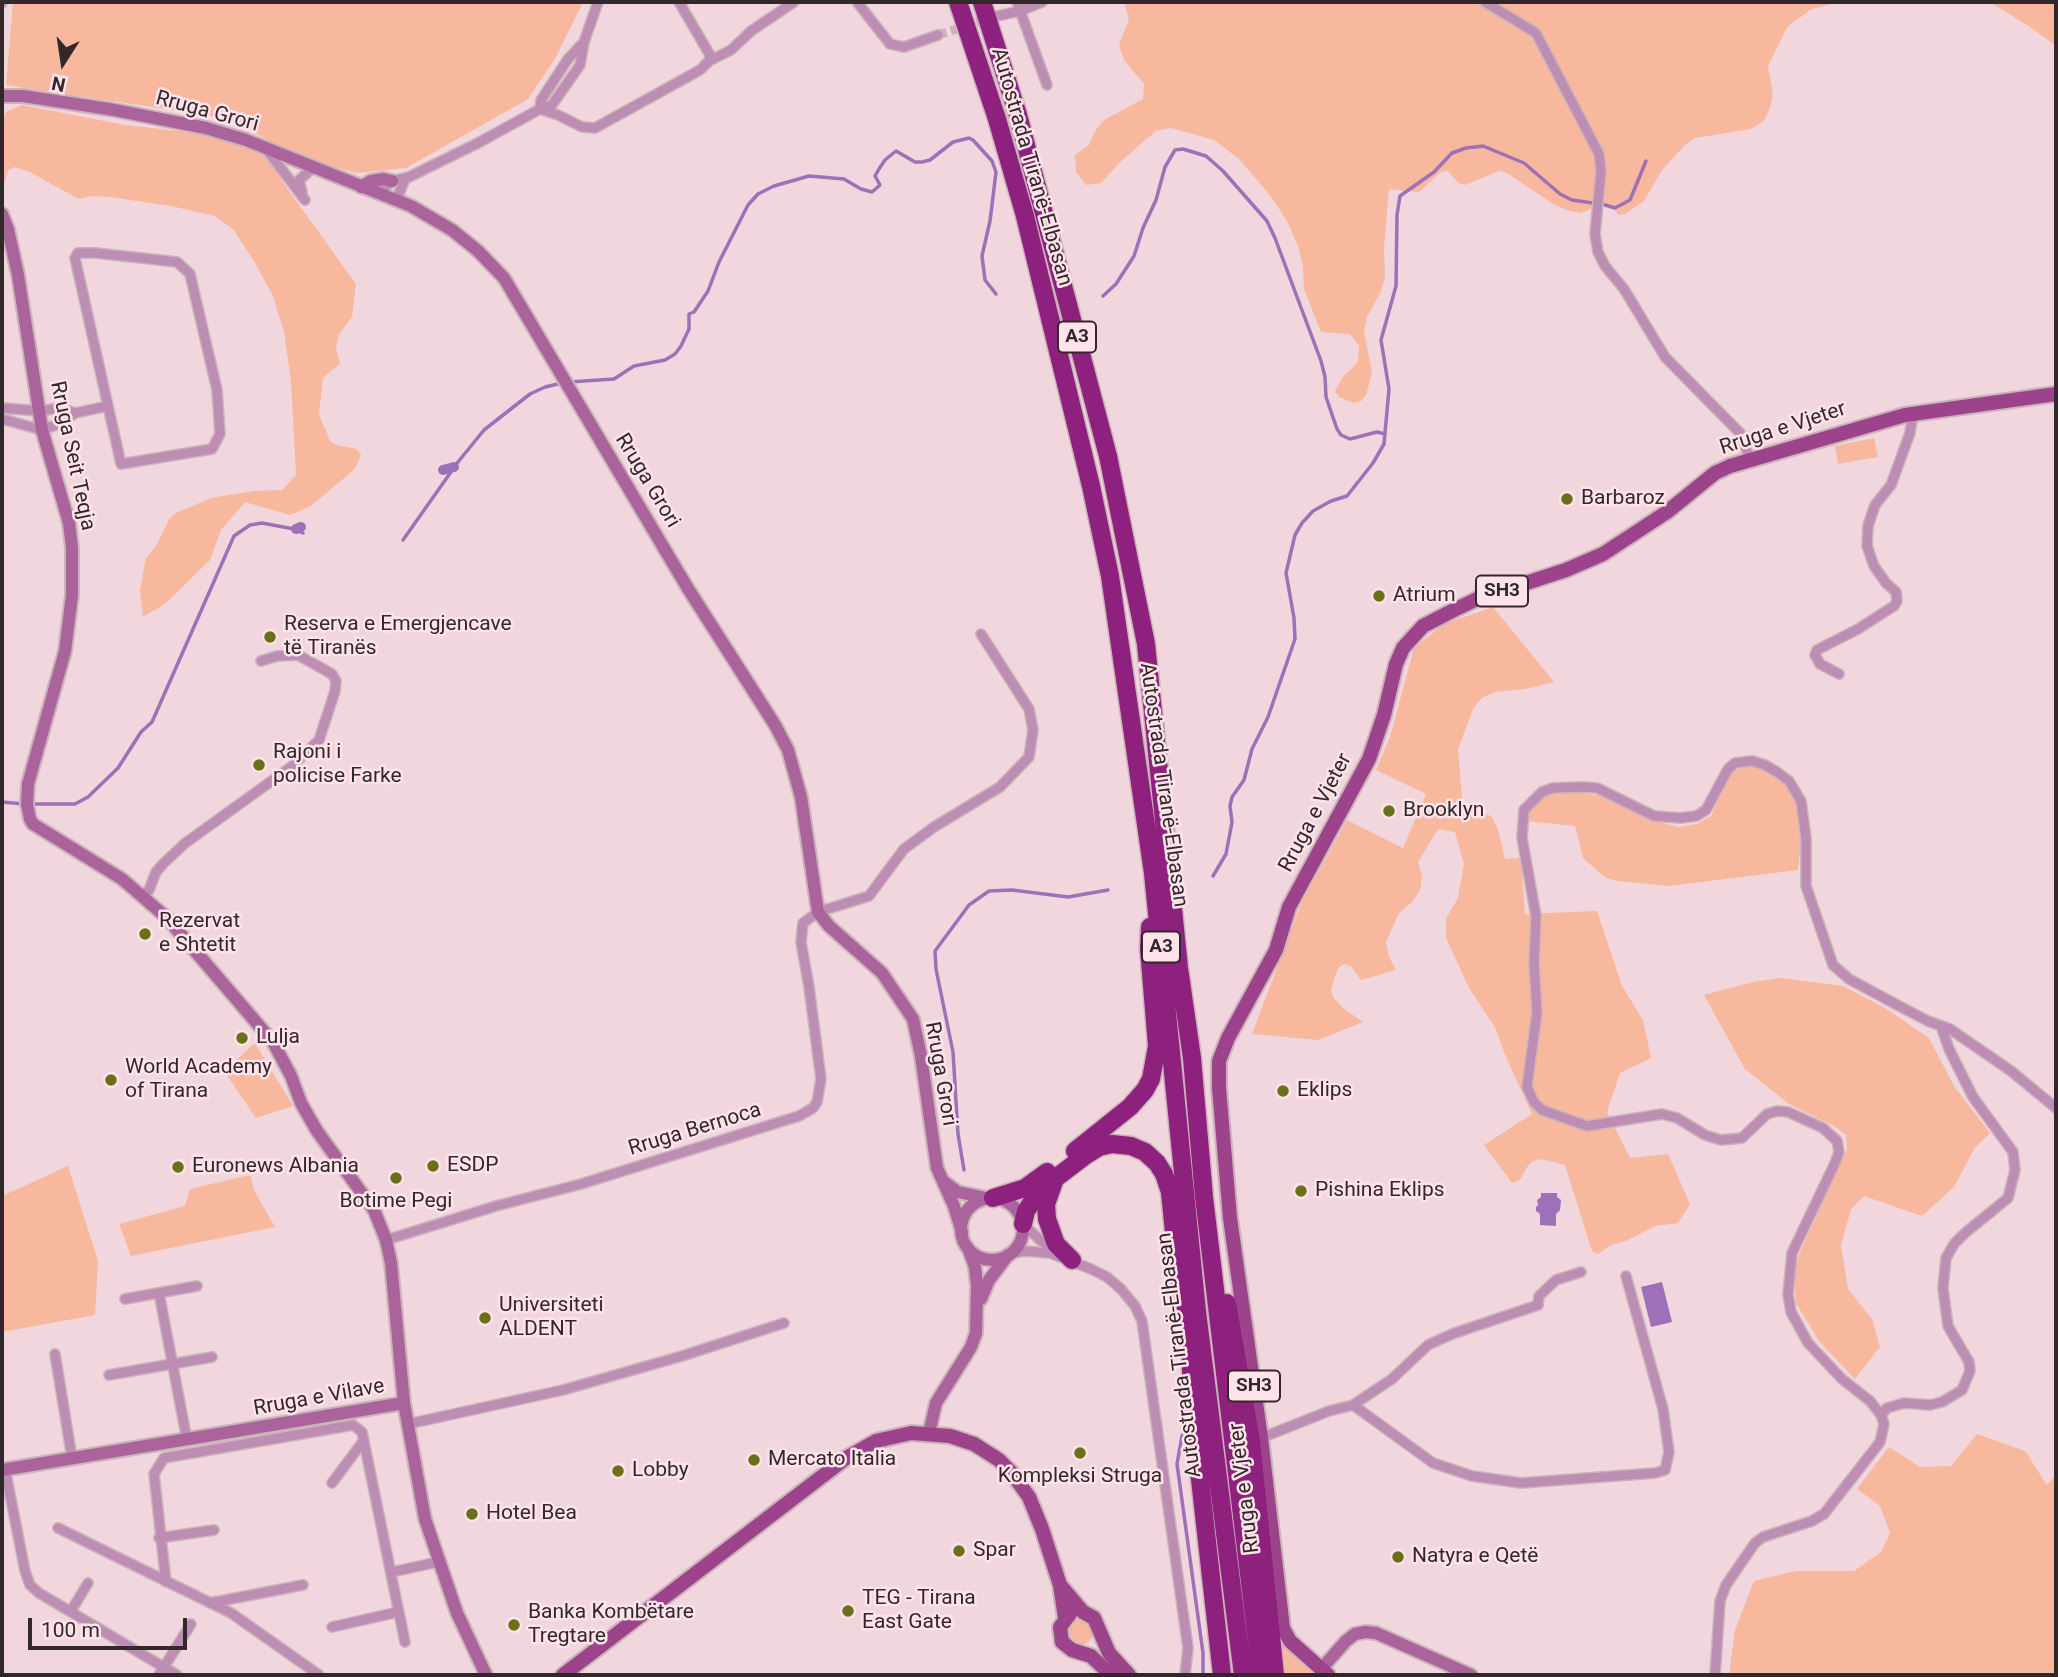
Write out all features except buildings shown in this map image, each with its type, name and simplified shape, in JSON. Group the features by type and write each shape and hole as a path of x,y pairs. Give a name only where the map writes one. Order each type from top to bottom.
{"highway":[{"name":"Autostrada Tiranë-Elbasan","path":"958,2 997,119 1025,216 1091,486 1110,576 1156,903 1187,1219 1243,1675"},
{"name":"Autostrada Tiranë-Elbasan","path":"982,2 1018,115 1108,456 1146,644 1173,914 1192,1058 1204,1197 1261,1675"},
{"path":"992,1198 1019,1191 1030,1185 1114,1120 1145,1090 1151,1079 1156,1056 1149,949 1156,903"},
{"path":"1023,1224 1023,1216 1032,1200 1045,1185 1093,1151 1112,1144 1131,1146 1145,1152 1154,1159 1164,1174 1171,1200 1222,1675"},
{"path":"1058,1176 1048,1197 1047,1220 1056,1244 1072,1260"},
{"path":"1204,1197 1216,1233 1251,1441 1275,1675"},
{"path":"1187,1219 1192,1408"}],"main road":[{"name":"Rruga e Vjeter","path":"1325,1672 1290,1642 1283,1628 1261,1438 1230,1218 1219,1061 1228,1038 1276,950 1289,907 1369,759 1384,715 1396,664 1404,648 1423,626 1477,599 1566,570 1603,554 1667,512 1715,473 1750,459 1883,420 2056,394"},
{"path":"563,1675 846,1458 876,1441 911,1433 950,1436 974,1444 999,1460 1011,1472 1029,1497 1060,1585 1065,1618 1059,1632 1062,1642 1068,1648 1100,1663 1111,1675"},
{"path":"1060,1585 1083,1612 1094,1618 1109,1653 1129,1675"},
{"path":"1065,1618 1075,1612 1083,1612"},
{"path":"1081,1652 1093,1647 1099,1634"},
{"path":"1216,1675 1218,1656"}],"street":[{"path":"382,195 384,188 398,180 478,144 540,108 552,105 580,65 584,42 598,2"},
{"path":"680,2 706,46 710,55 709,61"},
{"path":"540,108 582,127 595,128 700,70 794,2"},
{"path":"857,2 890,44 904,47 938,35"},
{"path":"997,16 1018,6 1042,2"},
{"path":"1485,2 1536,33 1600,154 1595,234 1598,252 1605,266 1624,289 1665,357 1741,433 1750,459"},
{"path":"1018,6 1046,85"},
{"name":"Rruga Grori","path":"2,88 23,96"},
{"name":"Rruga Grori","path":"2,96 23,96 108,108 206,128 246,140 411,206 452,230 504,278 687,587 775,725 788,750 800,797 818,912 829,926 882,973 913,1019 939,1175 954,1206 962,1232"},
{"path":"266,149 305,200 299,180 286,157"},
{"path":"299,180 313,168"},
{"path":"361,187 371,181 398,180"},
{"path":"396,201 400,196 398,180"},
{"name":"Rruga Seit Teqja","path":"2,214 18,275 42,430 69,523 72,548 72,595 63,660 28,784 29,816 33,824 122,879 166,917 273,1042 291,1076 301,1103 317,1131 374,1210 386,1240 391,1263 404,1403"},
{"path":"78,253 96,253 177,262 190,274 217,390 220,434 212,449 121,464 108,406 75,258 78,253"},
{"path":"2,419 42,430 61,423 75,413 108,406"},
{"path":"2,408 40,411 60,408 75,413"},
{"path":"1839,674 1820,664 1815,654 1817,650 1858,629 1894,606 1897,601 1896,592 1886,583 1870,556 1867,546 1868,526 1875,505 1891,485 1910,433 1913,414"},
{"path":"818,912 857,902 869,896 904,849 934,827 1000,787 1029,757 1033,730 1029,709 981,634"},
{"path":"142,896 149,890 163,864 184,844 290,767 319,740 335,691 336,681 332,674 298,655 277,656 261,661"},
{"path":"1715,1675 1720,1601 1726,1586 1755,1544 1763,1537 1812,1521 1824,1514 1880,1441 1884,1424 1871,1401 1842,1379 1808,1343 1791,1312 1788,1286 1792,1253 1839,1152 1837,1142 1823,1128 1788,1112 1767,1114 1742,1138 1721,1140 1705,1135 1677,1118 1662,1114 1587,1126 1542,1110 1534,1102 1527,1087 1537,1012 1534,964 1536,916 1522,838 1524,810 1542,792 1553,788 1581,787 1597,788 1654,816 1696,816 1706,810 1728,769 1735,763 1752,761 1765,765 1789,781 1801,801 1806,838 1806,886 1832,965 1849,979 1928,1021 1950,1029 2011,1071 2056,1108"},
{"name":"Rruga Bernoca","path":"386,1240 496,1206 581,1184 808,1112 817,1102 821,1079 801,942 803,923 818,912"},
{"path":"1881,1415 1887,1408 1904,1403 1930,1405 1942,1402 1962,1390 1970,1371 1969,1362 1948,1326 1943,1288 1946,1258 1954,1244 1965,1233 2008,1198 2015,1170 2013,1152 1967,1087 1941,1026"},
{"path":"939,1175 958,1192 992,1198 1013,1206 1021,1215 1022,1238 1017,1248 989,1280 978,1310"},
{"path":"929,1433 936,1404 975,1339 978,1310 976,1276 962,1232 962,1222 970,1208 983,1199 992,1198"},
{"path":"1023,1224 1040,1240 1107,1277 1135,1306 1142,1321 1186,1635 1188,1664 1185,1675"},
{"path":"968,1248 976,1255 987,1258 1024,1251 1044,1252 1072,1260"},
{"path":"1261,1438 1329,1411 1353,1405 1392,1379 1428,1345 1452,1334 1538,1305 1539,1296 1556,1280 1581,1272"},
{"path":"1353,1405 1433,1462 1451,1471 1472,1476 1521,1483 1665,1470 1669,1452 1663,1409 1626,1276"},
{"path":"125,1298 197,1286"},
{"path":"159,1293 187,1440"},
{"path":"408,1424 563,1390 784,1323"},
{"path":"55,1354 72,1458"},
{"path":"109,1375 212,1357"},
{"name":"Rruga e Vilave","path":"3,1470 404,1403 425,1519 438,1562 457,1612 487,1675"},
{"path":"166,1582 154,1474 159,1462 170,1455 349,1424 360,1429 364,1440 404,1642"},
{"path":"332,1483 364,1440"},
{"path":"153,1444 159,1462"},
{"path":"3,1470 28,1581 34,1589 162,1671 177,1675"},
{"path":"58,1528 237,1617 319,1675"},
{"path":"159,1538 214,1530"},
{"path":"392,1572 438,1562"},
{"path":"71,1611 88,1583"},
{"path":"210,1603 303,1585"},
{"path":"332,1627 398,1612"},
{"path":"162,1671 191,1624"},
{"path":"1325,1672 1346,1641 1355,1634 1366,1632 1376,1633 1471,1675"}],"shaded area":[{"path":"13,2 583,2 556,57 528,99 406,168 356,173 295,155 243,126 219,117 6,85"},
{"path":"1124,2 1840,2 1812,9 1788,26 1768,66 1773,94 1764,121 1751,129 1695,138 1662,170 1644,201 1625,214 1618,215 1615,208 1609,204 1602,204 1581,213 1567,210 1553,204 1507,173 1499,171 1465,185 1458,183 1448,171 1441,172 1419,192 1389,189 1384,247 1385,277 1367,317 1364,331 1372,373 1366,395 1361,401 1354,403 1339,397 1335,391 1342,378 1358,362 1359,346 1350,334 1321,332 1304,289 1298,246 1286,219 1239,159 1214,140 1171,128 1156,131 1121,161 1101,183 1086,185 1076,172 1075,155 1089,145 1104,120 1143,99 1144,84 1124,60 1119,45 1129,19"},
{"path":"1989,2 2056,2 2056,46 2029,26"},
{"path":"22,105 125,125 213,135 262,155 275,163 284,184 356,284 352,317 339,334 337,342 340,363 323,378 319,414 330,441 336,445 357,449 361,455 355,469 311,506 290,515 245,502 221,530 210,560 165,604 143,617 140,590 146,558 156,546 170,518 211,498 254,491 282,490 296,475 291,381 284,332 273,296 255,263 234,230 215,216 110,197 92,196 79,199 30,172 15,167 8,170 2,192 2,118 7,111"},
{"path":"1874,438 1878,457 1838,464 1835,446"},
{"path":"1493,607 1554,682 1495,692 1482,698 1473,709 1458,749 1463,810 1491,816 1498,829 1505,859 1521,858 1525,914 1597,911 1622,986 1643,1020 1651,1058 1620,1073 1607,1112 1630,1158 1668,1154 1690,1204 1678,1223 1655,1226 1626,1241 1611,1245 1598,1254 1592,1251 1565,1165 1541,1159 1533,1161 1520,1180 1512,1183 1484,1145 1532,1114 1496,1029 1469,988 1446,938 1446,919 1458,898 1464,864 1455,832 1438,829 1418,862 1422,876 1420,891 1399,913 1386,942 1389,957 1396,970 1361,980 1351,966 1344,964 1338,968 1331,989 1333,997 1363,1022 1318,1040 1252,1034 1301,904 1347,820 1403,848 1426,794 1376,770 1390,737 1414,648 1444,624"},
{"path":"1749,766 1767,771 1787,785 1798,805 1801,841 1798,870 1669,886 1618,881 1606,878 1583,858 1575,826 1526,821 1527,810 1539,799 1561,790 1603,796 1645,818 1678,827 1697,824 1711,816 1731,771"},
{"path":"1781,978 1843,986 1885,1008 1929,1038 1954,1086 1990,1133 1974,1149 1954,1187 1922,1216 1864,1196 1851,1209 1841,1245 1848,1289 1872,1319 1880,1347 1855,1379 1819,1341 1796,1303 1794,1273 1800,1252 1847,1149 1846,1135 1834,1126 1789,1104 1745,1069 1704,995 1753,982"},
{"path":"255,1043 293,1106 256,1118 224,1071"},
{"path":"68,1166 98,1261 95,1315 2,1332 2,1196"},
{"path":"250,1175 255,1192 275,1227 131,1256 119,1224 185,1206 190,1189"},
{"path":"1541,1193 1557,1193 1561,1200 1560,1210 1556,1214 1556,1226 1540,1225 1540,1214 1536,1207"},
{"path":"1662,1282 1672,1322 1651,1327 1641,1287"},
{"path":"1977,1434 2025,1451 2047,1485 2056,1475 2056,1675 1729,1675 1735,1630 1754,1581 1796,1571 1854,1571 1881,1552 1890,1533 1880,1506 1857,1489 1889,1447 1920,1467 1951,1466"},
{"path":"1080,1619 1089,1623 1093,1632 1089,1641 1080,1645 1071,1641 1067,1632 1071,1623"},
{"path":"1275,1630 1281,1644 1319,1675 1279,1675"}],"waterway":[{"path":"569,382 614,379 634,366 665,360 675,354 689,329 689,314 694,312 708,291 719,262 748,205 758,194 774,186 809,176 844,179 872,192 880,185 875,176 879,169 896,151 915,162 922,162 930,160 953,142 969,138 992,161 996,172 990,221 982,256 985,280 996,294"},
{"path":"1213,876 1226,854 1232,822 1232,797 1244,780 1252,749 1268,717 1295,639 1286,573 1295,535 1313,511 1347,496 1384,444 1389,389 1381,340 1396,286 1397,215 1400,196 1434,172 1452,153 1483,146 1524,163 1560,194 1572,200 1593,203"},
{"path":"1103,296 1116,284 1134,256 1156,200 1165,167 1175,150 1183,149 1206,156 1223,171 1267,221 1321,361 1326,397 1337,429 1341,435 1350,439 1377,432 1385,434"},
{"path":"1605,205 1615,208 1630,200 1646,161"},
{"path":"403,540 484,430 530,394 562,383"},
{"path":"443,470 454,467"},
{"path":"32,804 75,804 88,797 118,768 141,732 152,722 234,536 250,525 262,523 303,533"},
{"path":"296,529 301,527"},
{"path":"2,802 24,804"},
{"path":"964,1170 958,1134 953,1052 936,969 935,951 969,905 989,891 1012,890 1068,897 1108,890"},
{"path":"1187,1427 1182,1436 1177,1464 1203,1653 1203,1675"}],"tunnel":[{"path":"938,35 988,19"}],"place":[{"name":"Barbaroz","path":"1567,499"},
{"name":"Atrium","path":"1379,596"},
{"name":"Reserva e Emergjencave të Tiranës","path":"270,637"},
{"name":"Rajoni i policise Farke","path":"259,765"},
{"name":"Brooklyn","path":"1389,811"},
{"name":"Rezervat e Shtetit","path":"145,934"},
{"name":"Lulja","path":"242,1038"},
{"name":"World Academy of Tirana","path":"111,1080"},
{"name":"Eklips","path":"1283,1091"},
{"name":"ESDP","path":"433,1166"},
{"name":"Euronews Albania","path":"178,1167"},
{"name":"Botime Pegi","path":"396,1178"},
{"name":"Pishina Eklips","path":"1301,1191"},
{"name":"Universiteti ALDENT","path":"485,1318"},
{"name":"Kompleksi Struga","path":"1080,1453"},
{"name":"Mercato Italia","path":"754,1460"},
{"name":"Lobby","path":"618,1471"},
{"name":"Hotel Bea","path":"472,1514"},
{"name":"Spar","path":"959,1551"},
{"name":"Natyra e Qetë","path":"1398,1557"},
{"name":"TEG - Tirana East Gate","path":"848,1611"},
{"name":"Banka Kombëtare Tregtare","path":"514,1625"}]}
